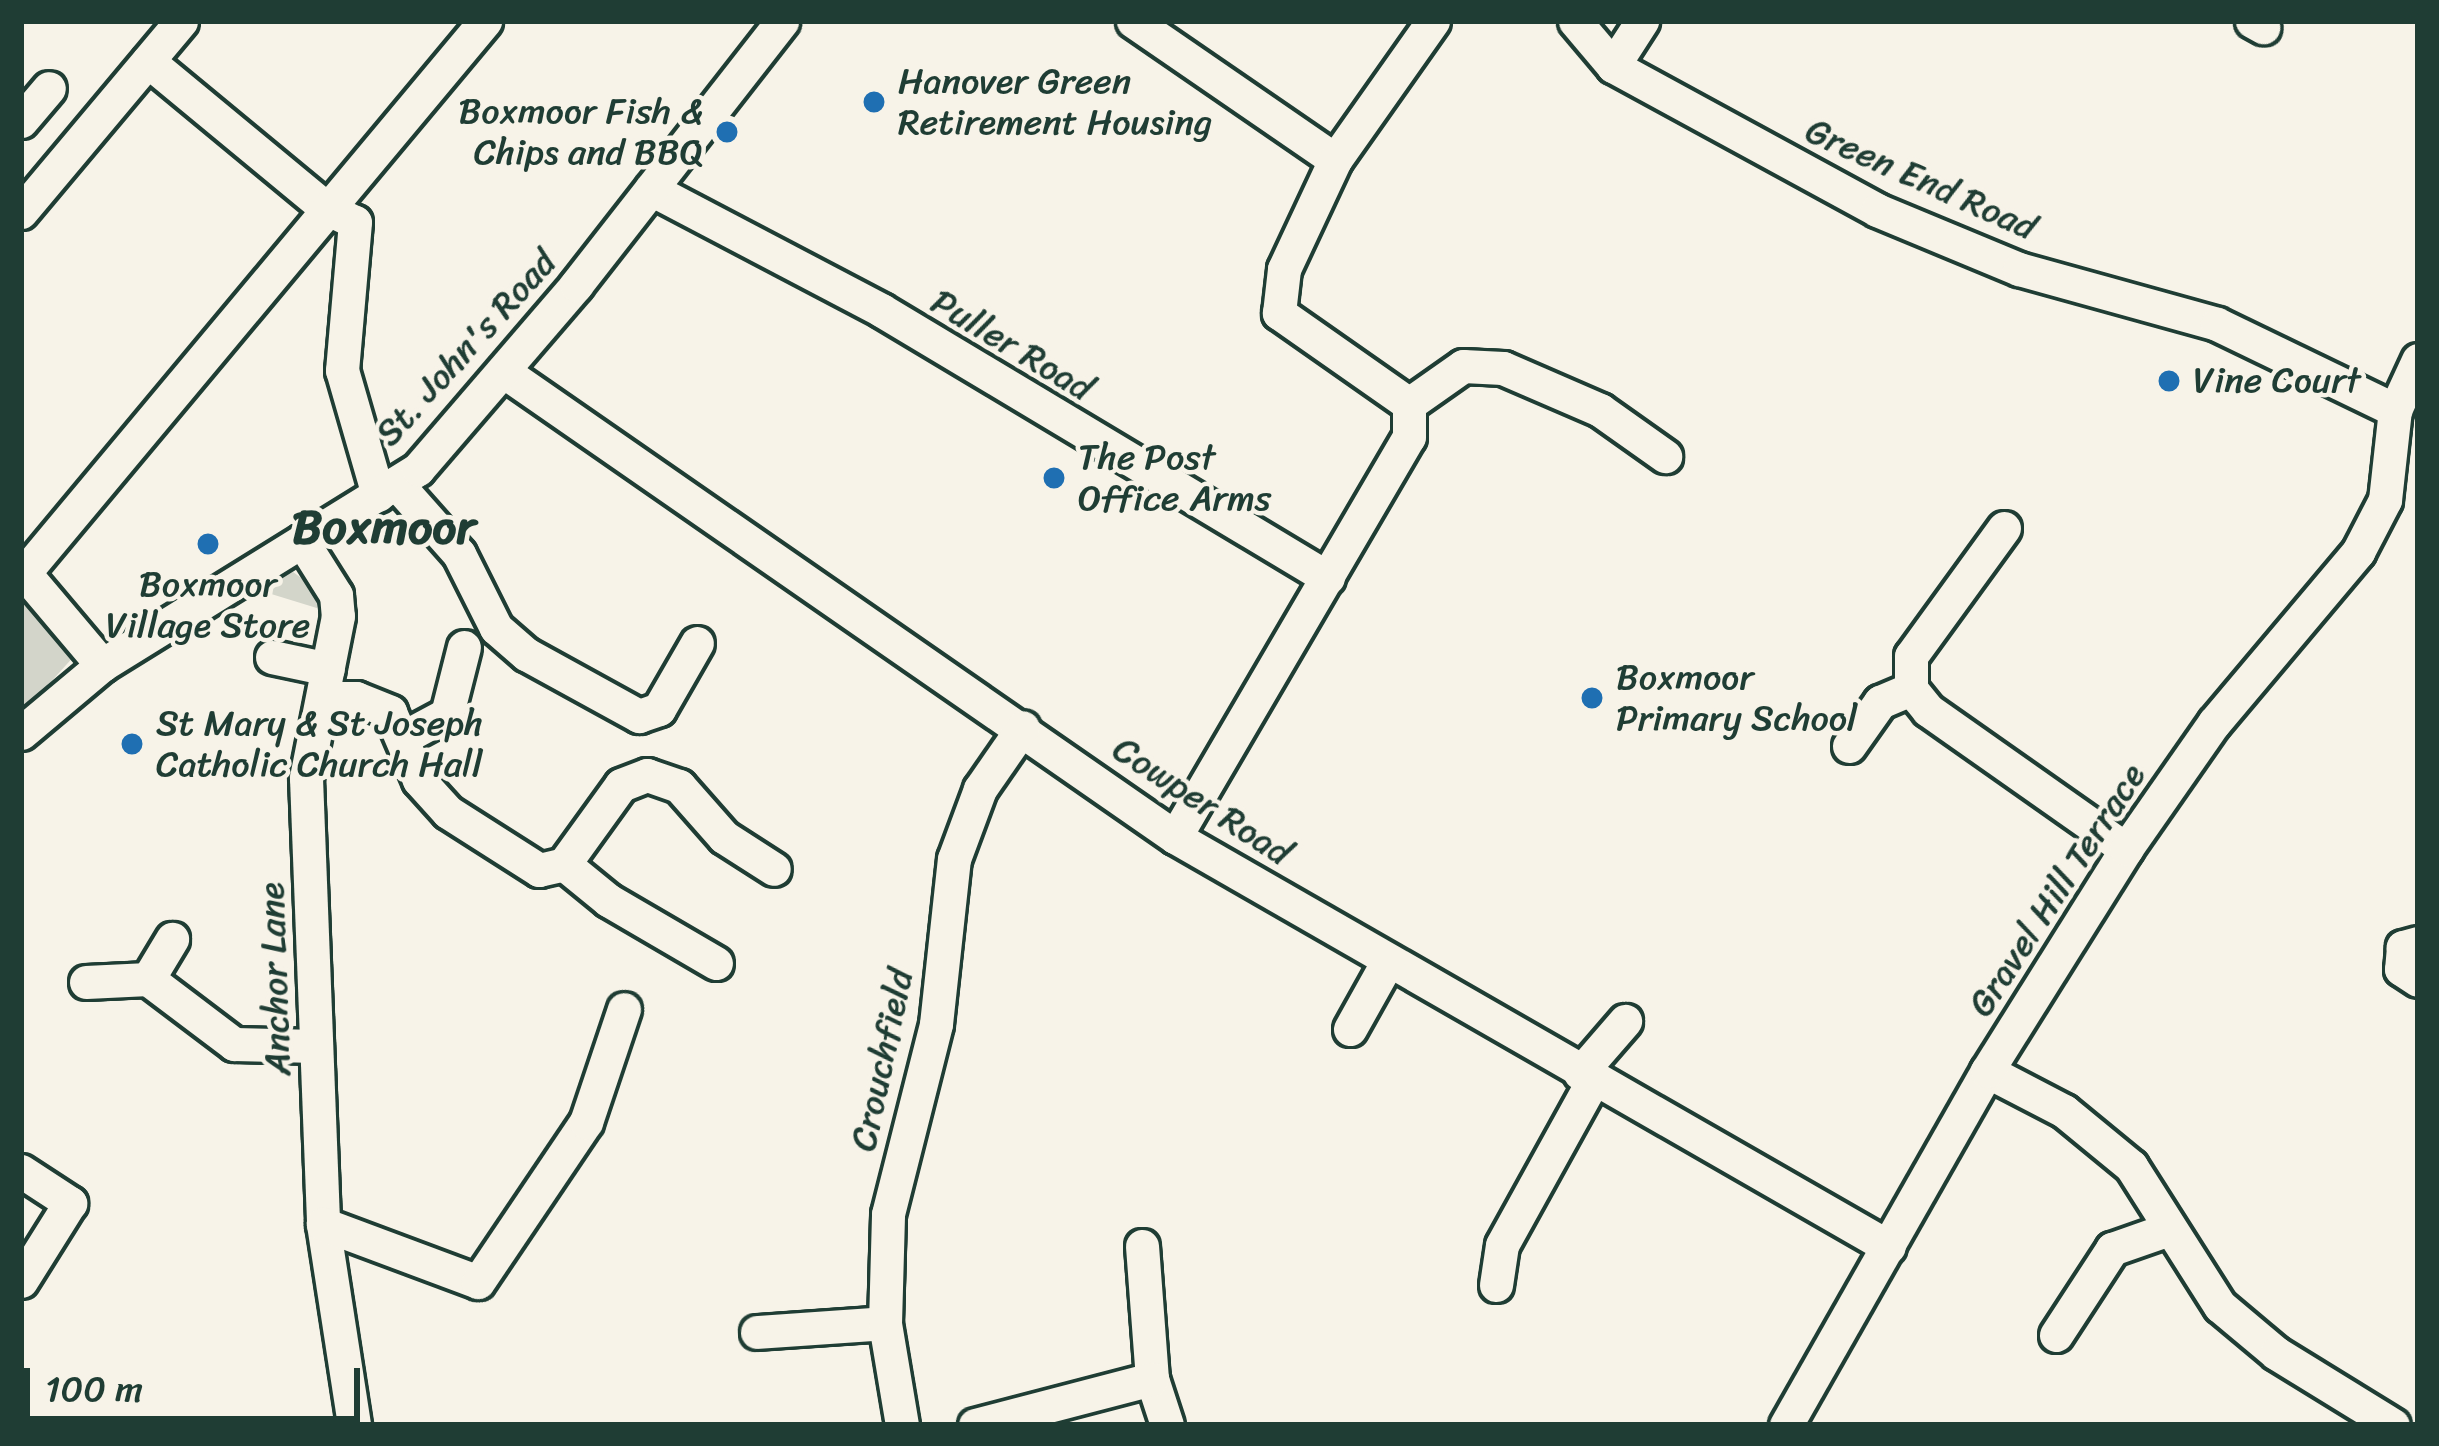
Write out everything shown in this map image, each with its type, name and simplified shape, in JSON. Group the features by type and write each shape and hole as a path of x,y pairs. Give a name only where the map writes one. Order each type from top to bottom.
{"street":[{"path":"24,200 181,21"},
{"path":"101,665 23,570 485,21"},
{"name":"St. John's Road","path":"21,734 101,665 387,489 438,449 782,21"},
{"path":"1133,21 1335,160"},
{"path":"1409,404 1279,314 1284,269 1335,160 1433,21"},
{"name":"Green End Road","path":"1576,21 1613,66 1877,210 2019,269 2217,324 2395,410"},
{"path":"1613,66 1642,21"},
{"path":"148,61 326,208 355,222 342,370 387,489 459,554 496,628 526,654 639,716 659,709 697,644"},
{"path":"21,121 49,88"},
{"name":"Puller Road","path":"651,189 880,310 1328,578"},
{"name":"Gravel Hill Terrace","path":"1786,1425 1988,1071 2126,849 2214,723 2358,552 2385,500 2395,410 2418,360"},
{"path":"1409,404 1463,366 1503,368 1600,410 1665,456"},
{"name":"Cowper Road","path":"502,371 1023,727 1175,837 1889,1247"},
{"path":"1175,837 1409,437 1409,404"},
{"path":"2004,528 1911,656 1911,689 1928,710 2126,849"},
{"name":"Anchor Lane","path":"302,541 336,595 326,684 305,778 323,1224 354,1425"},
{"path":"406,736 447,714 464,646"},
{"path":"272,658 390,712 406,736 419,780 448,812 539,869 564,864 621,785 647,775 679,787 724,838 774,869"},
{"path":"1849,746 1880,702 1911,689"},
{"name":"Crouchfield","path":"902,1425 885,1323 889,1214 936,1024 954,859 980,789 1023,727"},
{"path":"564,864 608,900 716,964"},
{"path":"148,979 172,940"},
{"path":"2418,943 2403,947 2401,970 2418,980"},
{"path":"1350,1030 1388,961"},
{"path":"86,982 148,979 234,1043 316,1046"},
{"path":"323,1224 478,1282 586,1121 625,1009"},
{"path":"1496,1285 1502,1245 1587,1077 1625,1021"},
{"path":"1988,1071 2064,1111 2131,1166 2220,1306 2276,1353 2392,1425"},
{"path":"21,1172 70,1203 21,1281"},
{"path":"2056,1335 2112,1249 2168,1229"},
{"path":"1142,1246 1152,1379 1167,1425"},
{"path":"757,1332 885,1323"},
{"path":"975,1425 1152,1379"}],"shaded area":[{"path":"293,572 314,587 320,609 255,589"},
{"path":"21,591 76,654 21,715"}],"place":[{"name":"Hanover Green Retirement Housing","path":"874,102"},
{"name":"Boxmoor Fish & Chips and BBQ","path":"727,132"},
{"name":"Vine Court","path":"2169,381"},
{"name":"The Post Office Arms","path":"1054,478"},
{"name":"Boxmoor Village Store","path":"208,544"},
{"name":"Boxmoor Primary School","path":"1592,698"},
{"name":"St Mary & St Joseph Catholic Church Hall","path":"132,744"}],"district":[{"name":"Boxmoor","path":"384,527"}]}
